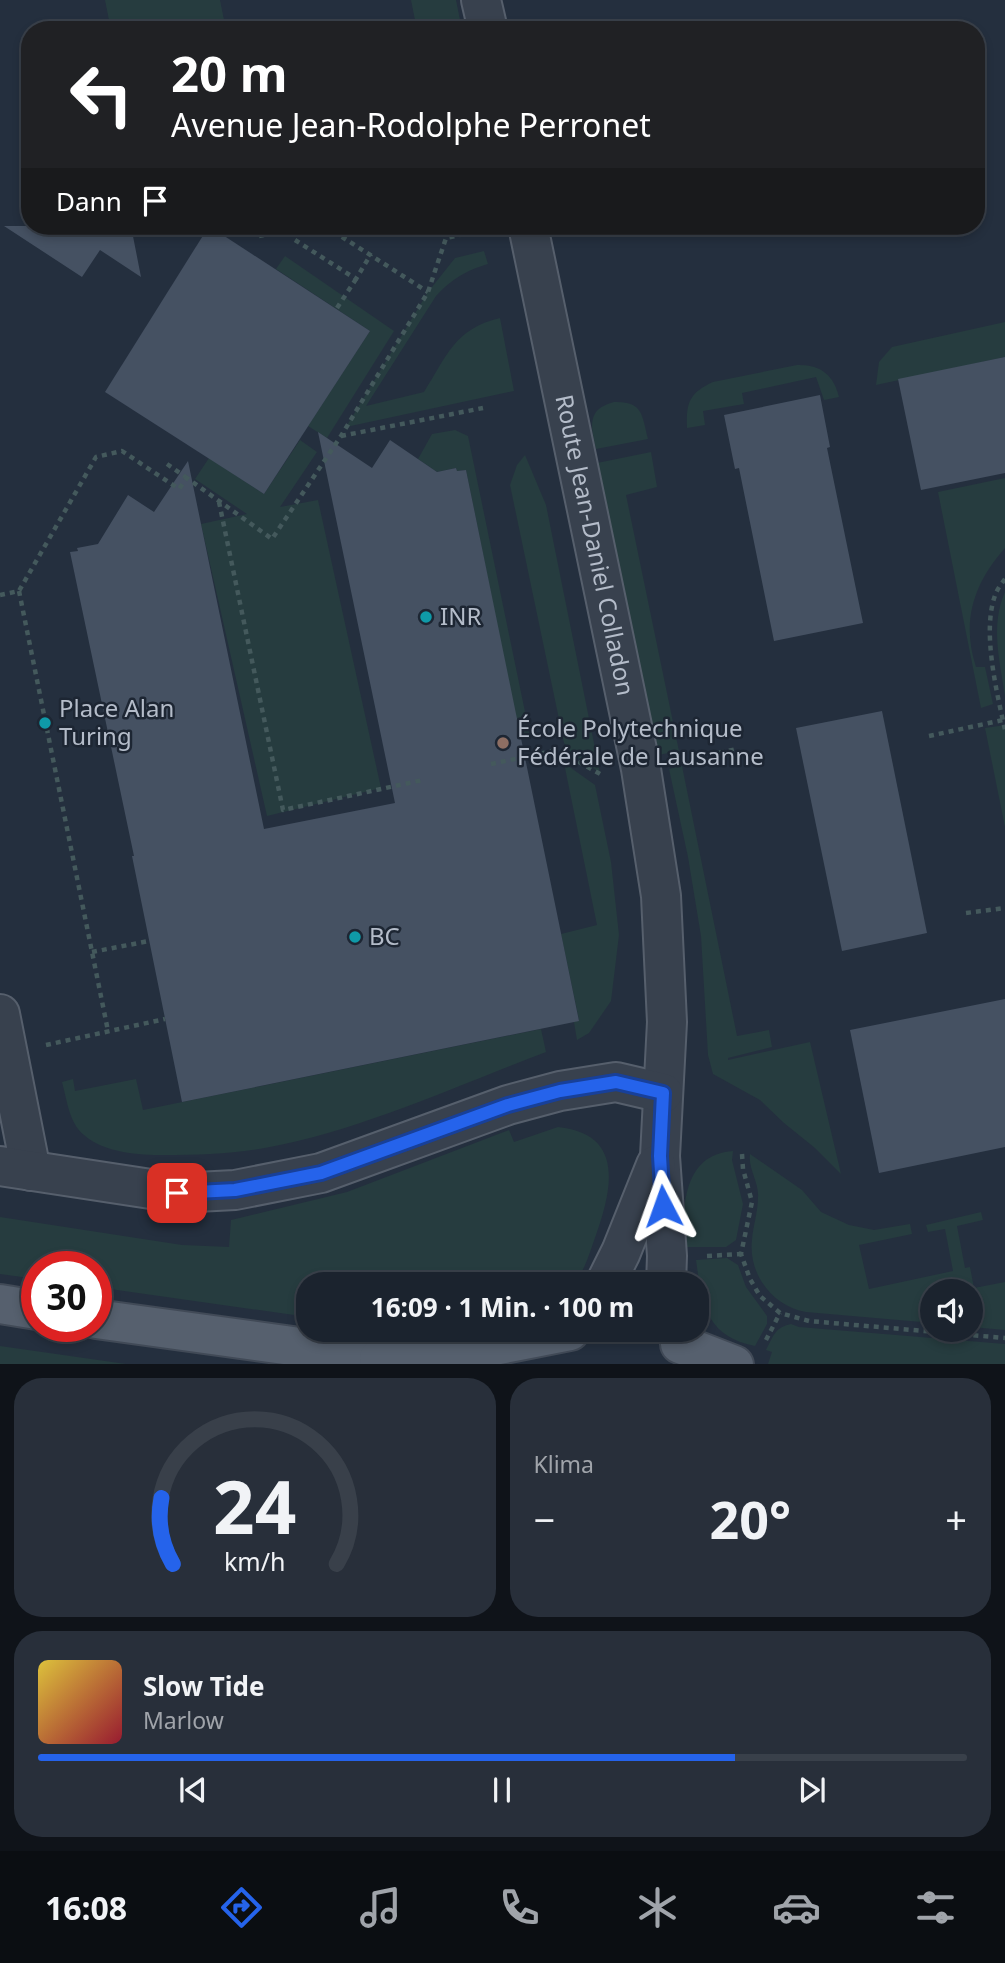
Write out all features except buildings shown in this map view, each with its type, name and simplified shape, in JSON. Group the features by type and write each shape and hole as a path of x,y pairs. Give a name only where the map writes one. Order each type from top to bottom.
{"main road":[{"path":"0,1304 21,1307"},
{"path":"112,1321 389,1361 515,1342"},
{"path":"549,1364 561,1342"},
{"path":"679,1346 749,1354"}],"street":[{"path":"481,0 486,21"},
{"name":"Route Jean-Daniel Colladon","path":"515,235 641,769 659,883 667,1022 660,1156 666,1272"},
{"path":"0,1014 8,1052 16,1169 177,1193 235,1190 321,1173 508,1105 560,1091 616,1082 663,1093"},
{"name":"Route Jean-Daniel Colladon","path":"611,1272 660,1156"}],"path":[{"path":"259,236 264,235"},
{"path":"340,235 428,292"},
{"path":"167,464 272,539 341,436 428,292 446,238 464,235"},
{"path":"295,240 356,279"},
{"path":"337,308 371,254"},
{"path":"341,436 483,408"},
{"path":"108,1031 19,591 96,457 122,451 179,489 187,478"},
{"path":"218,501 283,810 423,780"},
{"path":"1005,579 996,593 990,629 995,681 1005,730"},
{"path":"1,593 19,591"},
{"path":"929,736 1004,720"},
{"path":"491,764 552,749 570,755 597,774"},
{"path":"690,759 737,750"},
{"path":"966,913 1005,908"},
{"path":"92,952 149,941"},
{"path":"8,1052 165,1019"},
{"path":"742,1154 752,1202 741,1254 750,1279 760,1296 780,1313 809,1321 1005,1338"},
{"path":"702,1257 741,1254"},
{"path":"749,1354 780,1313"}],"green space":[{"path":"105,0 220,0 224,21 109,21"},
{"path":"411,0 456,0 460,21 415,21"},
{"path":"484,251 488,264 459,276 436,296 366,406 424,392 446,356 462,337 484,323 500,318 514,391 346,427 428,292 455,258"},
{"path":"285,256 394,331 327,438 308,426 370,331 276,269"},
{"path":"1005,322 1005,357 876,385 879,362 892,347"},
{"path":"797,365 813,366 825,372 834,383 839,397 824,400 816,377 742,393 744,404 703,411 705,425 687,428 688,405 694,395 705,386 713,382"},
{"path":"614,402 631,404 640,411 648,439 596,449 592,426 595,414 605,405"},
{"path":"455,430 468,436 530,736 520,738 466,470 457,471 456,468 437,472 418,459 432,434"},
{"path":"300,440 317,452 280,507 318,500 381,788 267,816 201,524 247,514 195,479 209,458 264,494"},
{"path":"651,452 657,487 626,495 679,751 658,755 597,463"},
{"path":"525,455 546,505 600,773 571,752 564,743 510,485 517,465"},
{"path":"1005,478 1005,548 978,589 970,618 976,667 985,667 993,704 981,708 938,492"},
{"path":"1005,592 1005,696 997,630 1000,605"},
{"path":"1005,725 1005,827 985,728"},
{"path":"564,763 595,785 611,862 619,935 611,1001 589,1033 577,1040 574,1022 579,1020 561,934 597,925"},
{"path":"682,766 737,1036 769,1030 772,1047 728,1060 810,1042 841,1174 760,1100 713,1074 708,1055 701,936 669,769"},
{"path":"541,1029 546,1052 339,1130 244,1151 154,1155 122,1152 101,1146 84,1135 75,1124 62,1082 73,1079 75,1091 136,1079 143,1110"},
{"path":"558,1127 580,1132 594,1140 604,1152 609,1182 606,1200 582,1272 296,1272 296,1315 112,1289 112,1251 21,1251 21,1277 0,1274 0,1217 182,1245 229,1247 231,1220 347,1192 509,1130 514,1142"},
{"path":"733,1151 732,1160 743,1204 736,1240 726,1247 684,1247 685,1200 695,1172 716,1154"},
{"path":"750,1154 802,1190 821,1212 849,1225 874,1230 910,1224 912,1234 859,1245 869,1289 953,1271 945,1229 928,1232 926,1225 981,1212 983,1220 957,1226 965,1268 970,1267 972,1279 920,1279 920,1322 794,1309 773,1296 765,1287 754,1265 752,1240 758,1191"},
{"path":"727,1258 738,1265 746,1287 767,1316 767,1324 755,1346 738,1341 716,1326 709,1315 709,1272 698,1272 696,1260"},
{"path":"1005,1282 1005,1330 983,1328 983,1286"},
{"path":"791,1324 799,1327 920,1337 920,1342 1005,1344 1005,1364 768,1364 772,1352 766,1350 781,1328"},
{"path":"0,1346 126,1364 0,1364"}],"place":[{"name":"INR","path":"426,617"},
{"name":"Place Alan Turing","path":"45,723"},
{"name":"École Polytechnique Fédérale de Lausanne","path":"503,743"},
{"name":"BC","path":"355,937"}],"route":[{"path":"177,1193 235,1190 277,1184 321,1173 508,1105 560,1091 616,1082 663,1093 660,1156 663,1206"}]}
